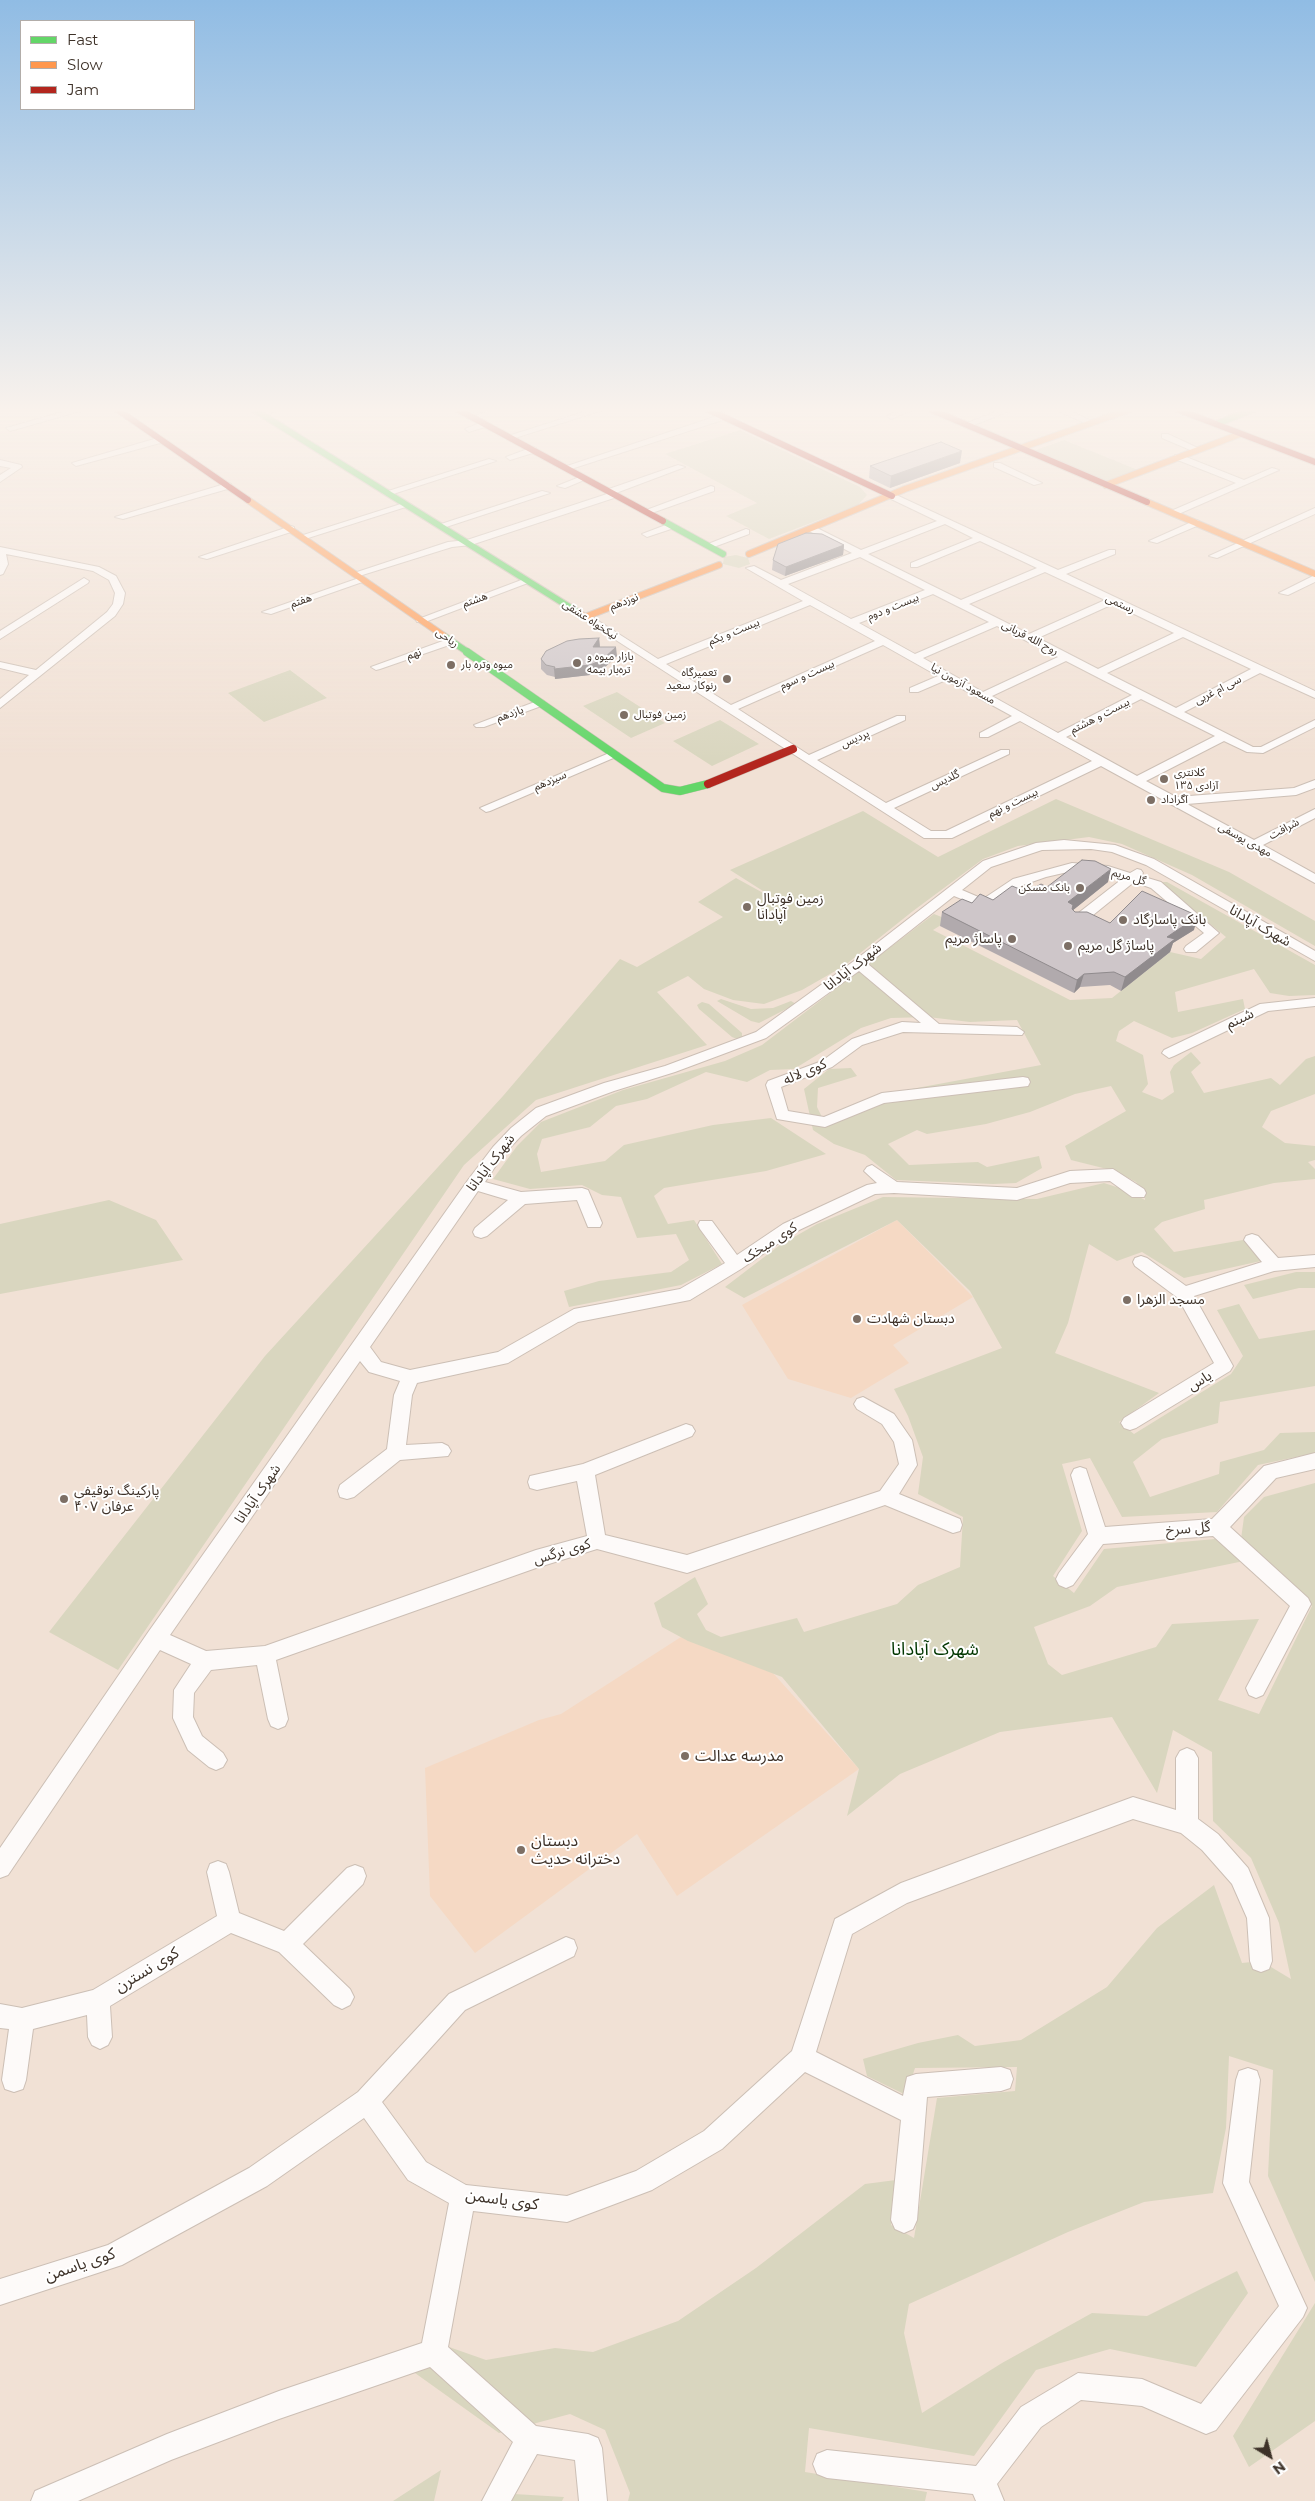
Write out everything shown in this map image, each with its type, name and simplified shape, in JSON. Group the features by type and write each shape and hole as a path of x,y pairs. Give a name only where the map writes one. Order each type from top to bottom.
{"street":[{"name":"ریاحی","path":"288,527 663,788 680,791 695,788 793,749"},
{"path":"302,537 336,527"},
{"name":"نیکخواه عشقی","path":"441,527 924,832"},
{"path":"360,577 451,544 468,543 515,527"},
{"path":"647,534 669,527"},
{"path":"672,527 723,554 736,552 749,554 756,559 754,565 745,569"},
{"path":"749,554 818,527"},
{"path":"780,584 930,527"},
{"name":"رستمی","path":"957,527 1315,695"},
{"path":"1154,541 1187,527"},
{"path":"1205,527 1315,574"},
{"path":"1214,556 1280,527"},
{"path":"204,557 291,529"},
{"name":"روح الله قربانی","path":"812,529 1248,748"},
{"path":"708,546 746,532"},
{"path":"914,565 980,538"},
{"path":"0,572 3,564 0,550 96,569 114,578 120,593 118,604 111,614 0,705"},
{"path":"1058,574 1112,552"},
{"name":"نوزدهم","path":"585,617 723,567 717,559 723,554"},
{"path":"961,604 1045,568"},
{"name":"مسعود آزمون نیا","path":"745,569 780,584 1174,801"},
{"name":"هفتم","path":"267,612 360,577"},
{"path":"1284,593 1315,578"},
{"path":"0,636 84,581"},
{"name":"هشتم","path":"421,620 528,581"},
{"name":"بیست و دوم","path":"852,623 934,590"},
{"path":"1030,638 1114,600"},
{"name":"بیست و یکم","path":"658,663 811,601"},
{"path":"915,658 998,622"},
{"path":"1098,673 1182,633"},
{"name":"نهم","path":"376,667 451,641"},
{"name":"بیست و سوم","path":"730,709 883,641"},
{"path":"983,696 1066,656"},
{"path":"0,665 37,674"},
{"name":"سی ام غربی","path":"1176,712 1260,669"},
{"path":"914,690 946,676"},
{"name":"بیست و هشتم","path":"1058,737 1142,694"},
{"name":"یازدهم","path":"480,725 540,703"},
{"path":"984,735 1020,716"},
{"name":"پردیس","path":"808,759 901,718"},
{"path":"1248,748 1263,750 1315,723"},
{"path":"1137,781 1224,736"},
{"name":"گلدیس","path":"885,808 1005,752"},
{"name":"سیزدهم","path":"486,808 614,754"},
{"name":"بیست و نهم","path":"924,832 935,836 948,835 1101,761"},
{"path":"1174,801 1296,791 1315,784"},
{"name":"مهدی یوسفی","path":"1174,801 1315,879"},
{"name":"شرافت","path":"1254,845 1315,813"},
{"name":"شهرک آپادانا","path":"0,1867 156,1638 474,1184 498,1151 516,1132 541,1112 601,1090 670,1069 761,1035 858,964 987,864 1040,846 1091,844 1115,849 1150,862 1315,957"},
{"path":"1077,921 1150,862"},
{"name":"گل مریم","path":"952,890 984,904 1018,882 1072,867 1108,870 1156,885 1212,932 1190,950"},
{"path":"858,964 897,994 935,1028"},
{"name":"شبنم","path":"1169,1053 1265,1007 1315,1002"},
{"name":"کوی لاله","path":"1017,1032 902,1027 857,1042 827,1064 773,1086 782,1115 825,1122 882,1098 1023,1082"},
{"path":"872,1171 894,1187"},
{"name":"کوی میخک","path":"360,1348 375,1367 410,1377 502,1358 574,1316 684,1295 735,1265 790,1228 873,1189 894,1187 1018,1194 1070,1177 1114,1175 1138,1193"},
{"path":"474,1184 521,1198 582,1194 594,1223"},
{"path":"481,1232 521,1198"},
{"path":"706,1225 735,1265"},
{"path":"1252,1240 1274,1265"},
{"path":"1184,1293 1274,1265 1315,1261"},
{"name":"یاس","path":"1130,1423 1224,1366 1184,1293 1141,1262"},
{"path":"396,1453 403,1395 410,1377"},
{"path":"863,1404 888,1418 903,1440 908,1465 886,1497 953,1525"},
{"path":"537,1482 585,1471 686,1431"},
{"path":"347,1491 396,1453 442,1451"},
{"name":"گل سرخ","path":"1098,1536 1217,1527 1270,1472 1315,1461"},
{"path":"585,1471 597,1541"},
{"path":"1066,1579 1098,1536 1080,1475"},
{"name":"کوی نرگس","path":"205,1661 265,1655 536,1559 597,1541 687,1564 886,1497"},
{"path":"1217,1527 1301,1604 1256,1688"},
{"path":"156,1638 205,1661 184,1690 183,1718 194,1743 216,1760"},
{"path":"265,1655 278,1719"},
{"path":"1187,1758 1187,1824"},
{"path":"914,2114 802,2058 843,1927 901,1894 1133,1808 1187,1824 1210,1842 1240,1876 1258,1918 1261,1961"},
{"path":"218,1872 229,1921 287,1944 342,1997"},
{"path":"287,1944 355,1876"},
{"name":"کوی نسترن","path":"11,2018 98,2000 229,1921"},
{"path":"367,2101 457,2002 566,1948"},
{"path":"98,2000 100,2037"},
{"path":"11,2018 14,2080"},
{"name":"کوی یاسمن","path":"0,2292 113,2256 258,2177 367,2101 418,2171 463,2197 568,2209 643,2181 712,2140 802,2058"},
{"path":"904,2220 916,2086 1000,2078"},
{"path":"827,2464 986,2491 1031,2418 1078,2386 1142,2393 1206,2420 1294,2308 1236,2183 1248,2080"},
{"path":"434,2352 463,2197"},
{"path":"434,2352 530,2439 588,2448 593,2501"},
{"path":"45,2501 167,2448 279,2405 434,2352"},
{"path":"496,2501 530,2439"}],"shaded area":[{"path":"746,527 801,527 769,539"},
{"path":"736,555 748,558 750,564 739,568 723,564 724,557"},
{"path":"290,670 327,698 264,722 228,693"},
{"name":"زمین فوتبال","path":"617,692 665,723 631,738 583,706"},
{"path":"720,720 759,744 712,766 673,741"},
{"path":"1056,799 1229,872 1315,921 1315,946 1192,875 1122,844 1089,837 1018,846 983,859 844,966 802,990 764,1004 733,1000 704,989 688,976 657,992 707,1045 536,1100 464,1165 118,1670 49,1632 265,1356 503,1096 620,959 637,967 723,917 698,902 736,878 785,905 730,870 863,811 938,857"},
{"path":"1159,882 1167,882 1315,965 1315,995 1289,996 1270,993 1254,969 1175,992 1178,1012 1243,999 1245,1009 1192,1033 1172,1038 1134,1021 1119,1031 1116,1041 1143,1055 1148,1084 1142,1092 1162,1100 1174,1092 1170,1072 1174,1065 1191,1052 1201,1063 1191,1072 1204,1093 1271,1078 1280,1085 1306,1059 1315,1056 1315,1094 1271,1111 1262,1127 1285,1143 1315,1146 1315,1160 1308,1162 1315,1169 1315,1179 1274,1183 1204,1200 1205,1209 1162,1222 1154,1229 1174,1252 1243,1240 1261,1261 1184,1278 1142,1252 1117,1261 1089,1244 1068,1323 1055,1353 1159,1393 1119,1422 1134,1434 1231,1374 1243,1356 1217,1310 1239,1304 1259,1339 1315,1330 1315,1386 1220,1402 1218,1423 1162,1439 1133,1462 1150,1497 1219,1474 1220,1462 1264,1450 1280,1433 1315,1432 1315,1453 1258,1465 1217,1512 1122,1517 1090,1458 1062,1464 1082,1531 1053,1576 1074,1593 1104,1549 1215,1539 1244,1561 1117,1587 1090,1606 1034,1627 1048,1664 1062,1675 1156,1647 1172,1624 1259,1619 1218,1700 1259,1714 1312,1606 1241,1539 1244,1517 1264,1497 1315,1483 1315,2282 1268,2176 1273,2070 1229,2056 1226,2128 1213,2193 1144,2202 1068,2232 909,2304 904,2333 922,2413 1002,2363 1092,2313 1147,2316 1237,2271 1248,2293 1196,2367 1110,2349 1036,2370 974,2456 809,2428 805,2472 927,2492 925,2501 628,2501 630,2493 605,2430 570,2414 499,2433 415,2373 432,2341 486,2360 555,2348 593,2352 678,2321 756,2268 865,2184 896,2180 891,2225 914,2238 937,2098 1015,2091 1017,2067 915,2068 906,2095 867,2076 863,2059 918,2043 958,2035 975,2046 1021,2040 1107,1987 1157,1928 1214,1885 1242,1963 1261,1961 1291,1979 1279,1923 1251,1858 1213,1821 1212,1752 1173,1730 1157,1793 1112,1717 1000,1732 900,1774 847,1816 859,1769 782,1677 688,1641 662,1627 654,1603 695,1577 708,1604 697,1614 706,1630 721,1637 797,1618 804,1632 897,1604 918,1585 960,1567 963,1517 918,1494 923,1457 908,1416 894,1389 1002,1348 970,1291 897,1220 744,1298 725,1287 780,1245 817,1224 883,1197 1037,1199 1104,1183 1126,1190 1145,1200 1145,1194 1136,1182 1115,1171 1071,1160 1065,1146 1126,1111 1111,1086 1075,1094 1030,1112 986,1124 927,1134 917,1130 888,1144 909,1165 978,1162 987,1167 1039,1156 1042,1168 1016,1183 993,1184 896,1180 865,1155 834,1144 813,1130 804,1089 829,1069 851,1068 857,1076 818,1088 817,1107 822,1117 891,1102 890,1093 1041,1065 1017,1020 970,1022 928,1017 891,1018 861,1028 794,1069 770,1070 747,1082 706,1072 647,1099 616,1106 590,1127 542,1139 537,1154 541,1172 605,1161 624,1145 713,1125 771,1118 826,1154 766,1171 664,1188 654,1196 668,1224 694,1220 722,1264 681,1285 569,1307 564,1291 599,1281 671,1272 689,1260 676,1234 637,1238 621,1197 602,1195 582,1185 530,1189 493,1179 517,1146 541,1122 623,1090 725,1061 762,1045 934,914 949,920 933,930 1070,1000 1112,998 1170,952 1201,959 1226,937"},
{"path":"721,999 751,1009 773,1008 791,1001 796,1004 759,1023 751,1021 717,1001"},
{"path":"702,1002 709,1004 742,1033 742,1037 737,1039 732,1037 699,1009 697,1005"},
{"path":"109,1200 156,1220 183,1260 0,1294 0,1224"},
{"path":"897,1220 973,1297 893,1345 909,1363 851,1398 788,1379 742,1305"},
{"path":"1296,1272 1315,1272 1315,1288 1299,1288 1253,1299 1244,1285"},
{"path":"681,1637 773,1673 859,1769 677,1896 637,1834 475,1953 430,1896 425,1768 539,1720 561,1714"},
{"path":"1315,2303 1315,2421 1249,2467 1233,2436"},
{"path":"441,2470 434,2501 393,2501"},
{"path":"514,2494 564,2497 562,2501 512,2501"}],"building":[{"path":"806,533 822,534 844,545 786,567 773,560 778,544"},
{"path":"599,638 593,647 616,647 602,660 590,665 554,669 555,667 546,665 541,659 546,651 567,641"},
{"name":"پاساژ گل مریم","path":"1082,860 1095,861 1111,869 1068,902 1073,905 1072,909 1075,912 1087,912 1110,923 1142,891 1198,916 1167,937 1175,939 1125,977 1114,972 1084,974 1077,980 942,912 962,899 972,903 980,894 993,900 1012,886 1027,892 1041,884 1047,887"}],"traffic: fast":[{"path":"441,527 579,613"},
{"path":"673,527 723,554"},
{"path":"444,636 663,788 680,791 695,789 708,784"}],"traffic: slow":[{"path":"286,527 444,636"},
{"path":"749,554 814,527"},
{"path":"1205,527 1315,574"},
{"path":"579,613 585,617 719,565"}],"traffic: jam":[{"path":"708,784 793,749"}],"place":[{"name":"بازار میوه و تره‌بار بیمه","path":"577,663"},
{"name":"میوه وتره بار","path":"451,665"},
{"name":"تعمیرگاه رنوکار سعید","path":"727,679"},
{"name":"زمین فوتبال","path":"624,715"},
{"name":"کلانتری ۱۳۵ آزادی","path":"1164,779"},
{"name":"آگراداد","path":"1151,800"},
{"name":"بانک مسکن","path":"1080,888"},
{"name":"زمین فوتبال آپادانا","path":"747,907"},
{"name":"بانک پاسارگاد","path":"1123,920"},
{"name":"پاساژ مریم","path":"1012,939"},
{"name":"پاساژ گل مریم","path":"1068,946"},
{"name":"مسجد الزهرا","path":"1127,1300"},
{"name":"دبستان شهادت","path":"857,1319"},
{"name":"پارکینگ توقیفی عرفان ۴۰۷","path":"64,1499"},
{"name":"مدرسه عدالت","path":"685,1756"},
{"name":"دبستان دخترانه حدیث","path":"521,1850"}],"district":[{"name":"شهرک آپادانا","path":"935,1650"}]}
